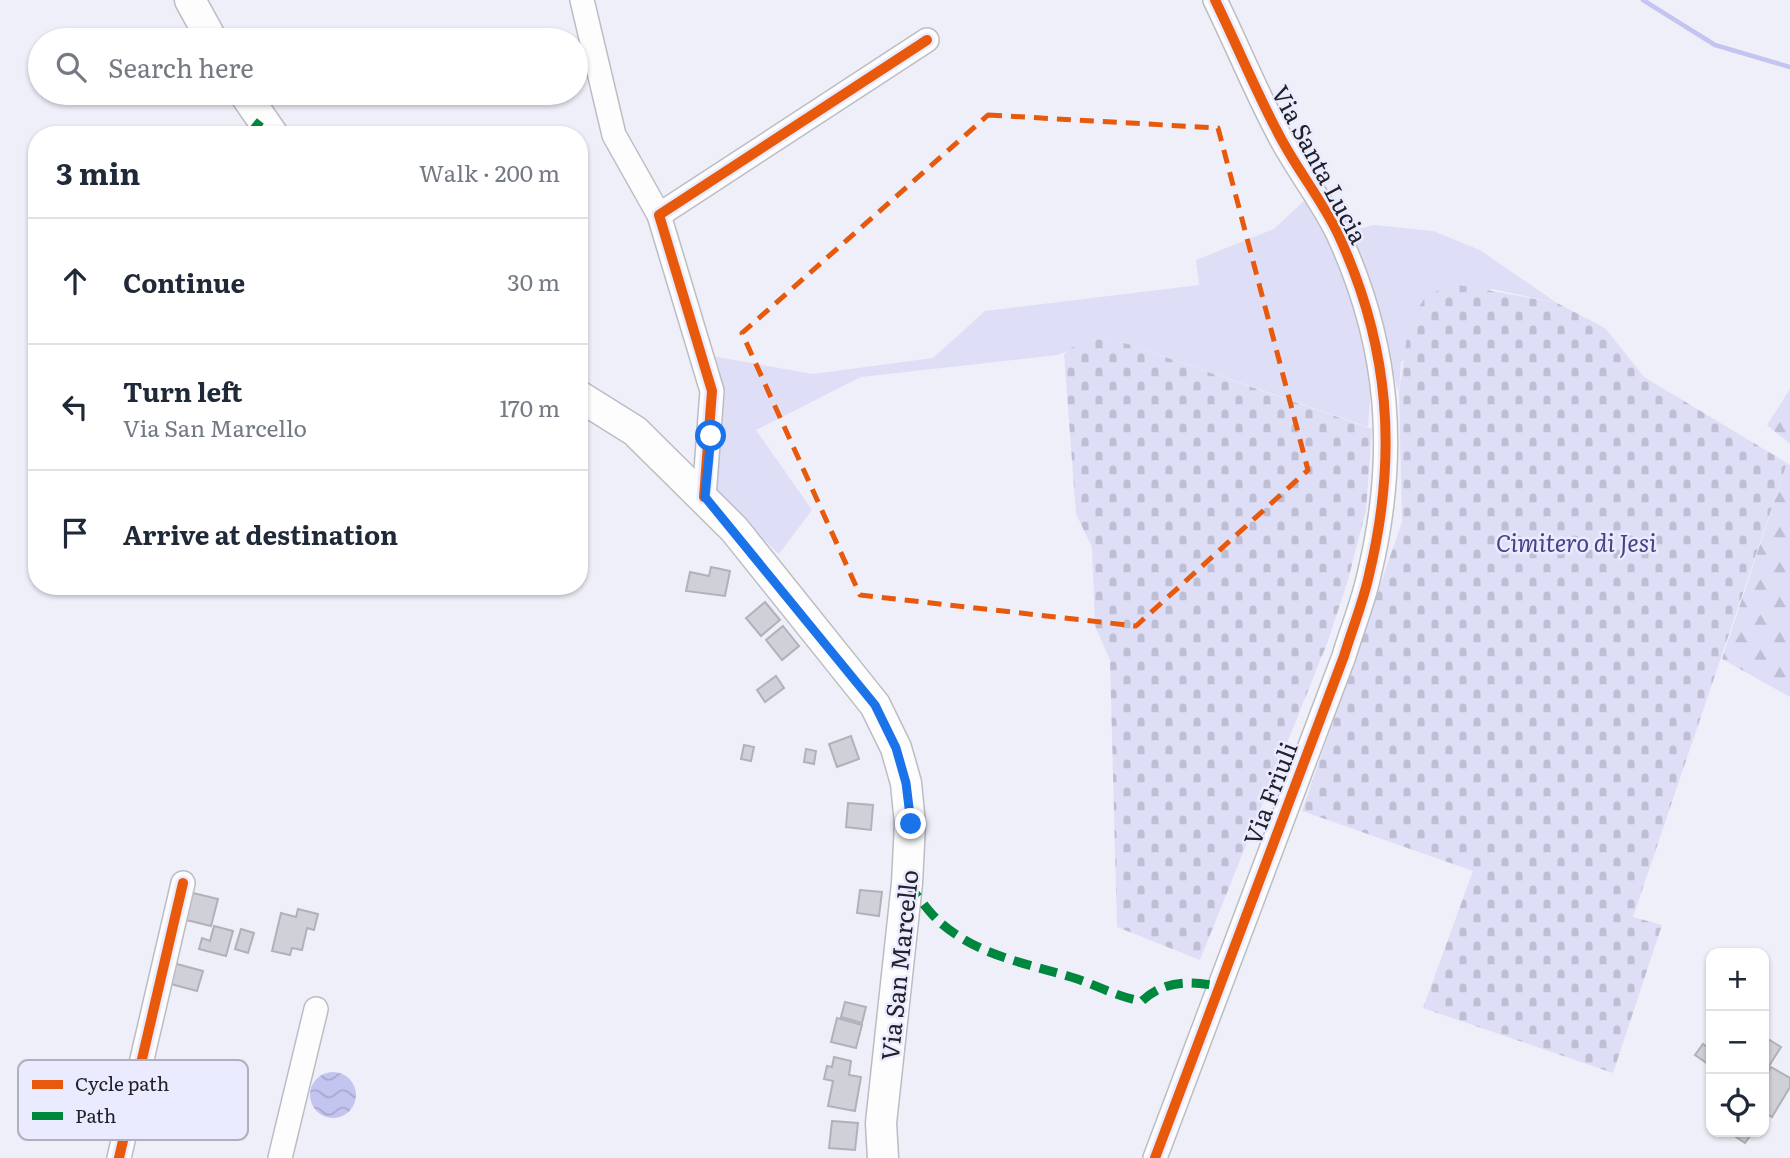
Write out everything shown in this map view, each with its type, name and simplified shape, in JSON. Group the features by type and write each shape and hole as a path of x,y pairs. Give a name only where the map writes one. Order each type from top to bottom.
{"main road":[{"path":"190,0 205,28"},
{"path":"252,105 267,126"},
{"name":"Via San Marcello","path":"588,401 635,430 705,497 875,705 896,748 906,783 911,824 908,883 881,1123 883,1158"}],"street":[{"path":"582,0 614,135 659,215 712,391 705,497"},
{"name":"Via Santa Lucia","path":"1215,0 1277,132 1337,232 1353,269 1377,341 1384,378 1387,435"},
{"path":"659,215 927,40"},
{"name":"Via Friuli","path":"1155,1158 1344,656 1369,576 1382,507 1387,435"},
{"path":"142,1060 183,883"},
{"path":"280,1158 316,1009"},
{"path":"119,1158 123,1140"}],"highlighted area":[{"path":"988,115 1218,128 1308,470 1136,626 860,595 742,333"}],"green space":[{"path":"1305,200 1349,274 1373,361 1368,427 1128,344 1099,338 1058,355 861,377 756,430 812,510 779,554 710,489 712,356 813,374 933,358 985,311 1199,285 1196,260 1274,229"},
{"path":"1374,225 1433,231 1480,250 1557,303 1492,289 1401,362 1399,392 1372,305 1342,233"},
{"name":"Cimitero di Jesi","path":"1453,284 1557,303 1605,328 1644,377 1787,463 1633,917 1662,925 1613,1073 1423,1008 1473,871 1302,811 1402,522 1399,392 1409,323 1426,296"},
{"path":"1099,338 1128,344 1372,429 1366,510 1348,580 1328,641 1200,960 1117,927 1110,660 1095,626 1092,547 1076,514 1064,354 1071,348"},
{"path":"1790,389 1790,444 1767,425"},
{"path":"1787,463 1790,465 1790,697 1722,659"}],"water":[{"path":"333,1072 349,1079 356,1095 349,1111 333,1118 317,1111 310,1095 317,1079"}],"building":[{"path":"711,567 730,571 725,596 686,591 690,572 709,576"},
{"path":"765,602 780,620 761,636 746,618"},
{"path":"783,626 799,646 782,660 766,640"},
{"path":"776,676 784,688 765,702 757,690"},
{"path":"851,736 859,759 837,767 829,744"},
{"path":"744,745 754,747 751,761 741,759"},
{"path":"806,749 816,751 814,764 804,762"},
{"path":"848,803 873,805 871,830 846,827"},
{"path":"860,890 882,892 879,916 857,913"},
{"path":"189,892 218,899 211,926 182,919"},
{"path":"298,909 318,914 314,930 307,928 302,950 292,948 290,955 272,951 281,913 296,917"},
{"path":"214,926 233,931 226,956 199,949 202,938 210,941"},
{"path":"241,929 254,933 248,953 235,949"},
{"path":"173,963 203,971 197,991 167,983"},
{"path":"845,1002 866,1007 862,1023 841,1017"},
{"path":"837,1018 862,1025 856,1048 831,1042"},
{"path":"1769,1040 1781,1047 1769,1066"},
{"path":"1703,1044 1706,1046 1706,1063 1695,1055"},
{"path":"834,1057 851,1061 849,1075 861,1077 855,1111 828,1106 833,1081 824,1079 827,1066 832,1067"},
{"path":"1771,1067 1790,1078 1790,1087 1772,1117 1769,1115"},
{"path":"832,1121 858,1123 855,1150 829,1148"},
{"path":"1736,1137 1749,1137 1745,1143"}],"waterway":[{"path":"1643,0 1715,45 1790,67"}],"marked path":[{"path":"256,126 262,119"},
{"path":"907,883 942,924 972,944 1123,997 1142,1001 1160,989 1178,984 1218,986"}],"cycle path":[{"path":"1155,1158 1344,656 1369,575 1384,487 1384,402 1369,318 1355,276 1331,221 1283,143 1215,0"},
{"path":"704,497 712,391 659,215 927,40"},
{"path":"142,1060 183,883"},
{"path":"119,1158 123,1140"}],"route":[{"path":"711,436 705,497 734,529 875,705 896,748 906,783 911,824"}]}
